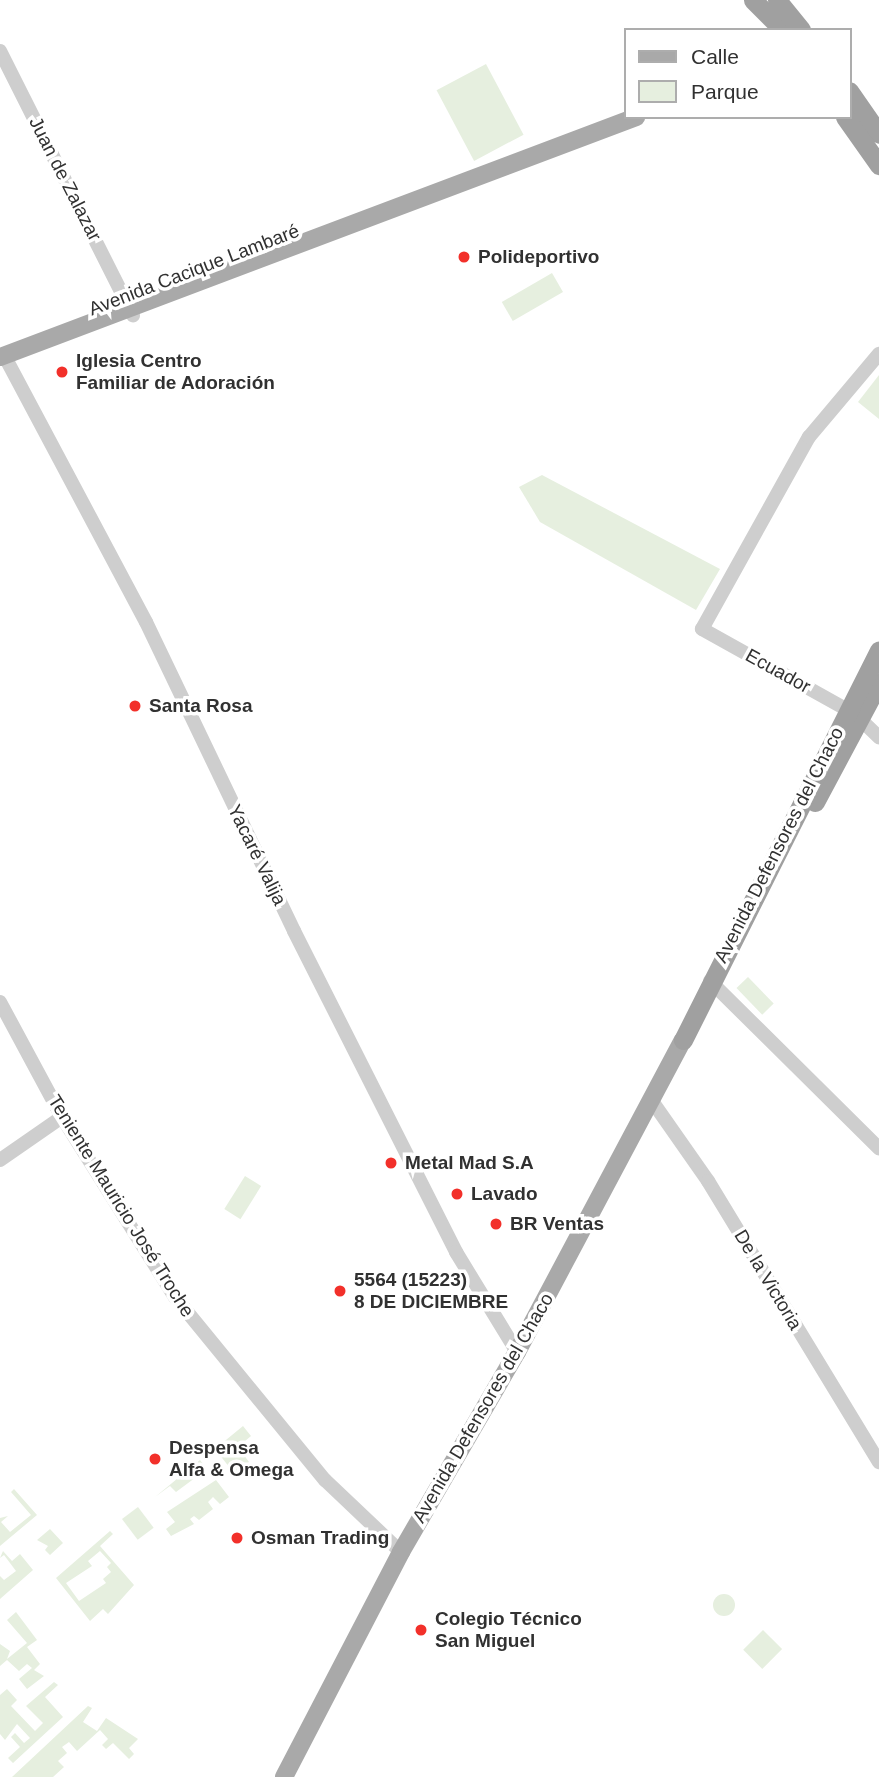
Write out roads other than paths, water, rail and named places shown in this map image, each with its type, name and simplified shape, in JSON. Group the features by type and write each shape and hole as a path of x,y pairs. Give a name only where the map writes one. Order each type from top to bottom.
{"highway":[{"path":"753,0 784,21"},
{"path":"851,95 879,134"},
{"path":"846,119 879,164"},
{"name":"Avenida Defensores del Chaco","path":"684,1040 853,714 879,652"},
{"name":"Avenida Defensores del Chaco","path":"853,714 879,682"}],"main road":[{"name":"Avenida Cacique Lambaré","path":"3,360 394,216 401,209 631,119"},
{"name":"Avenida Defensores del Chaco","path":"284,1777 401,1552 517,1352 684,1040"}],"street":[{"name":"Juan de Zalazar","path":"0,51 132,311"},
{"name":"Ecuador","path":"879,354 809,437 702,629 853,714 879,737"},
{"name":"Yacaré Valija","path":"3,360 146,622 294,931 456,1252 517,1352"},
{"path":"713,984 879,1148"},
{"name":"Teniente Mauricio José Troche","path":"0,1002 62,1117 175,1297 325,1480 401,1552"},
{"name":"De la Victoria","path":"652,1101 708,1181 879,1462"},
{"path":"0,1160 62,1117"}],"place":[{"name":"Polideportivo","path":"464,257"},
{"name":"Iglesia Centro Familiar de Adoración","path":"62,372"},
{"name":"Santa Rosa","path":"135,706"},
{"name":"Metal Mad S.A","path":"391,1163"},
{"name":"Lavado","path":"457,1194"},
{"name":"BR Ventas","path":"496,1224"},
{"name":"5564 (15223) 8 DE DICIEMBRE","path":"340,1291"},
{"name":"Despensa Alfa & Omega","path":"155,1459"},
{"name":"Osman Trading","path":"237,1538"},
{"name":"Colegio Técnico San Miguel","path":"421,1630"}]}
